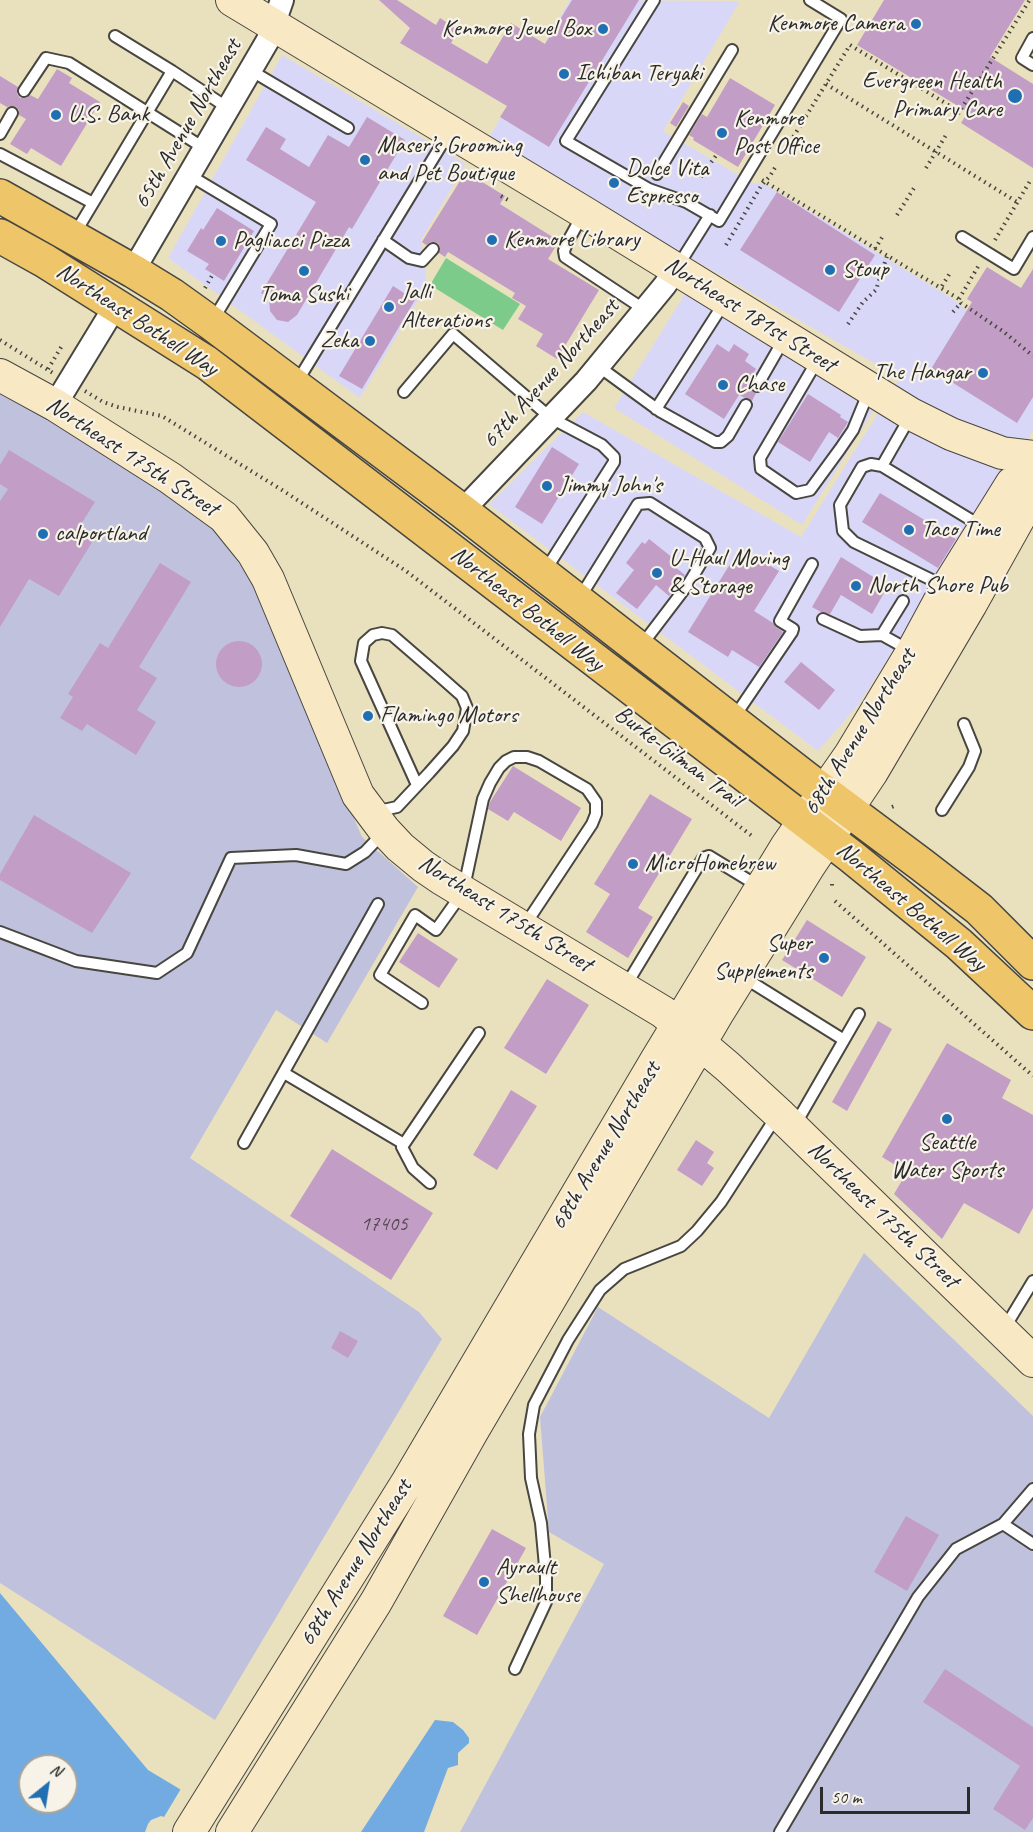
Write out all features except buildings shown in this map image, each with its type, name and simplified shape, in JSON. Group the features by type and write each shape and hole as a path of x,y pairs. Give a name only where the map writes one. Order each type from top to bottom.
{"main road":[{"name":"Northeast Bothell Way","path":"0,196 133,271 211,323 462,511 979,909 1033,963"},
{"path":"0,214 95,267 133,271"},
{"name":"Northeast Bothell Way","path":"0,236 116,305 207,363 816,829 959,944 1033,1012"},
{"path":"207,363 264,384 418,503 440,510 462,511"}],"street":[{"name":"Northeast 181st Street","path":"232,0 277,12 450,131 911,414 951,434 1002,453 1033,457"},
{"name":"65th Avenue Northeast","path":"133,271 268,40 277,12"},
{"name":"67th Avenue Northeast","path":"462,511 598,366 676,269"},
{"path":"55,405 116,305"},
{"name":"Northeast 175th Street","path":"0,375 55,405 187,489 224,517 253,553 268,579 358,795 378,822 423,866 657,1008 728,1067 786,1120 1033,1361"},
{"name":"68th Avenue Northeast","path":"189,1832 689,1034 742,976 816,829 836,800 850,755 912,652 946,589 1012,483 1033,469"},
{"name":"68th Avenue Northeast","path":"836,800 872,772 1033,493"},
{"name":"68th Avenue Northeast","path":"232,1832 375,1602 472,1432 689,1034 761,887 816,829"}],"lane":[{"path":"654,0 566,141 649,189 686,202 719,221 842,19 810,0"},
{"path":"115,36 228,108"},
{"path":"1033,38 1022,58 1033,65"},
{"path":"657,174 732,50"},
{"path":"24,92 46,58 69,63 204,148"},
{"path":"250,69 348,128"},
{"path":"73,238 172,71"},
{"path":"0,134 12,113"},
{"path":"295,386 450,131"},
{"path":"0,154 93,203"},
{"path":"189,175 271,224 211,323"},
{"path":"585,213 567,243 564,251 565,257 645,310"},
{"path":"676,269 710,216"},
{"path":"962,237 1014,269 1033,237"},
{"path":"383,240 409,258 422,261 433,249"},
{"path":"656,409 726,300"},
{"path":"404,392 453,334 551,418 602,445 614,457 614,462 543,574"},
{"path":"757,386 785,337"},
{"path":"819,358 760,458 761,469 796,493 810,490 840,449 853,430 870,389"},
{"path":"598,366 656,409 715,442 722,442 728,436 746,405"},
{"path":"882,466 911,414"},
{"path":"946,589 854,542 843,531 840,505 861,467 865,465 882,466 984,527"},
{"path":"578,601 638,504 650,503 705,538 710,548 689,583 639,648"},
{"path":"732,720 792,632 793,629 780,621 812,564"},
{"path":"882,635 903,601"},
{"path":"823,619 860,636 882,635 912,652"},
{"path":"0,932 76,961 157,973 187,953 231,858 296,855 346,864 365,852 378,822 397,807 417,786 453,746 463,731 467,708 462,696 392,635 382,633 373,635 364,643 361,661 417,786"},
{"path":"942,810 969,767 975,751 964,724"},
{"path":"422,1003 380,975 415,915 436,930 463,892 483,799 499,768 514,756 539,761 587,789 596,802 596,814 592,824 523,928"},
{"path":"625,988 703,858 709,856 761,887"},
{"path":"244,1143 378,904"},
{"path":"742,976 844,1040"},
{"path":"515,1669 546,1602 541,1523 531,1478 529,1434 534,1405 568,1340 600,1290 624,1269 681,1246 697,1231 786,1120 844,1040 859,1014"},
{"path":"430,1184 413,1168 402,1147 479,1034"},
{"path":"284,1073 404,1144"},
{"path":"1002,1332 1033,1281"},
{"path":"780,1832 918,1597 956,1549 1003,1524 1033,1489"},
{"path":"1003,1524 1033,1544"}],"path":[{"path":"787,147 850,45 959,113 1029,1"},
{"path":"826,84 1017,202"},
{"path":"926,168 946,135"},
{"path":"701,177 717,154"},
{"path":"726,246 764,181 776,166"},
{"path":"764,181 960,301 1004,332 1033,357"},
{"path":"992,244 1030,181 1033,181"},
{"path":"897,215 914,188"},
{"path":"501,196 510,201"},
{"path":"875,249 884,234"},
{"path":"848,324 863,302 876,290 887,256"},
{"path":"953,312 981,262"},
{"path":"942,286 950,273"},
{"path":"204,289 213,274"},
{"path":"0,340 43,366"},
{"path":"48,369 63,344"},
{"name":"Burke-Gilman Trail","path":"88,393 118,407 162,416 282,490 406,571 752,836"},
{"path":"835,901 1033,1076"}],"shaded area":[{"path":"570,0 740,1 663,131 752,183 766,185 953,299 1033,367 1033,431 859,704 818,751 489,504 583,412 801,537 900,378 487,141"},
{"path":"282,55 466,164 421,240 427,285 360,398 168,258"},
{"path":"685,294 873,411 802,525 614,408"},
{"path":"0,387 204,516 255,585 362,837 418,887 327,1043 276,1010 190,1158 419,1312 442,1339 215,1720 0,1583"},
{"path":"864,1253 1033,1416 1033,1832 460,1832 604,1564 549,1532 540,1417 598,1307 769,1418"}],"green space":[{"path":"446,258 520,304 503,330 430,285"}],"water":[{"path":"0,1593 148,1770 198,1800 206,1832 0,1832"},
{"path":"435,1720 453,1722 463,1730 469,1738 469,1743 458,1753 458,1765 448,1768 424,1832 361,1832"}],"pier":[{"path":"182,1787 199,1798 203,1832 145,1832 151,1820 164,1817"}],"place":[{"name":"Kenmore Camera","path":"916,24"},
{"name":"Kenmore Jewel Box","path":"603,29"},
{"name":"Ichiban Teryaki","path":"564,74"},
{"name":"Evergreen Health Primary Care","path":"1015,96"},
{"name":"U.S. Bank","path":"56,115"},
{"name":"Kenmore Post Office","path":"722,133"},
{"name":"Maser’s Grooming and Pet Boutique","path":"365,160"},
{"name":"Dolce Vita Espresso","path":"614,183"},
{"name":"Kenmore Library","path":"492,240"},
{"name":"Pagliacci Pizza","path":"221,241"},
{"name":"Stoup","path":"830,270"},
{"name":"Toma Sushi","path":"304,271"},
{"name":"Jalli Alterations","path":"389,307"},
{"name":"Zeka","path":"370,341"},
{"name":"The Hangar","path":"983,373"},
{"name":"Chase","path":"723,385"},
{"name":"Jimmy John's","path":"547,486"},
{"name":"Taco Time","path":"909,530"},
{"name":"calportland","path":"43,534"},
{"name":"U-Haul Moving & Storage","path":"657,573"},
{"name":"North Shore Pub","path":"856,586"},
{"name":"Flamingo Motors","path":"368,716"},
{"name":"MicroHomebrew","path":"633,864"},
{"name":"Super Supplements","path":"824,958"},
{"name":"Seattle Water Sports","path":"947,1119"},
{"name":"Ayrault Shellhouse","path":"484,1582"}]}
